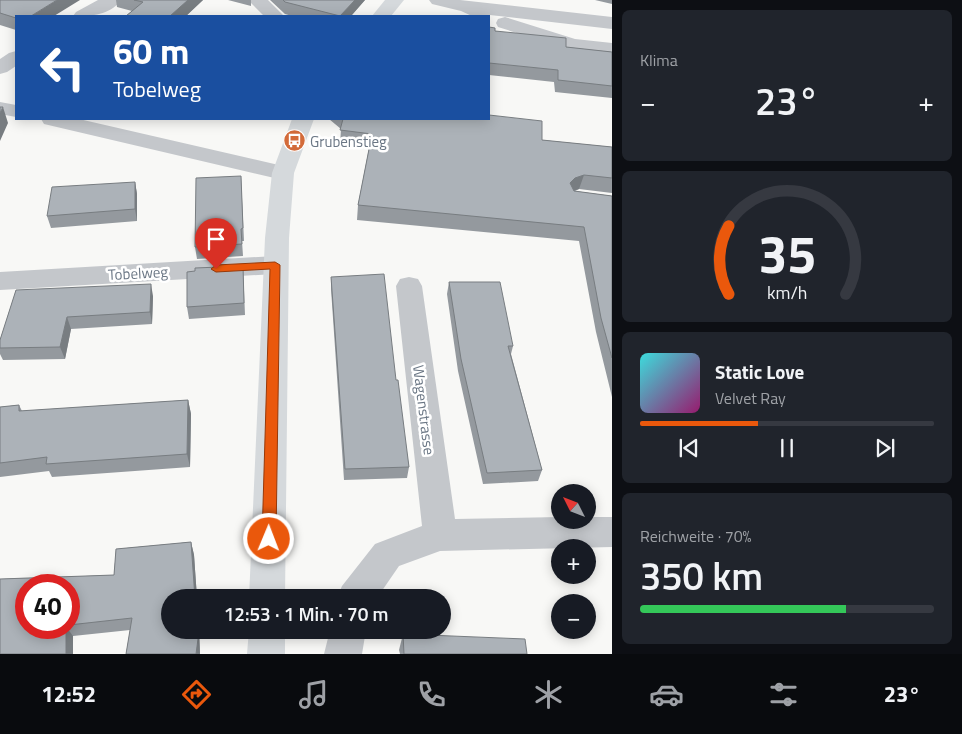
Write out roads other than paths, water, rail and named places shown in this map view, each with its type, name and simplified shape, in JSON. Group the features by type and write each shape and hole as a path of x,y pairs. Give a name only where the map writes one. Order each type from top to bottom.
{"street":[{"path":"84,15 112,0"},
{"path":"258,0 274,15"},
{"path":"382,15 395,0"},
{"path":"438,0 467,7 612,24"},
{"path":"467,7 487,15"},
{"path":"490,16 514,27 573,45 612,49"},
{"path":"0,68 15,58"},
{"path":"0,108 15,111"},
{"path":"56,120 283,173"},
{"path":"267,589 275,265 283,173 302,120"},
{"name":"Tobelweg","path":"0,281 275,265"},
{"name":"Wagenstrasse","path":"409,286 440,535"},
{"path":"362,589 387,555 440,535 612,532"},
{"path":"266,654 267,639"},
{"path":"343,654 346,639"}],"place":[{"name":"Grubenstieg","path":"294,141"}]}
